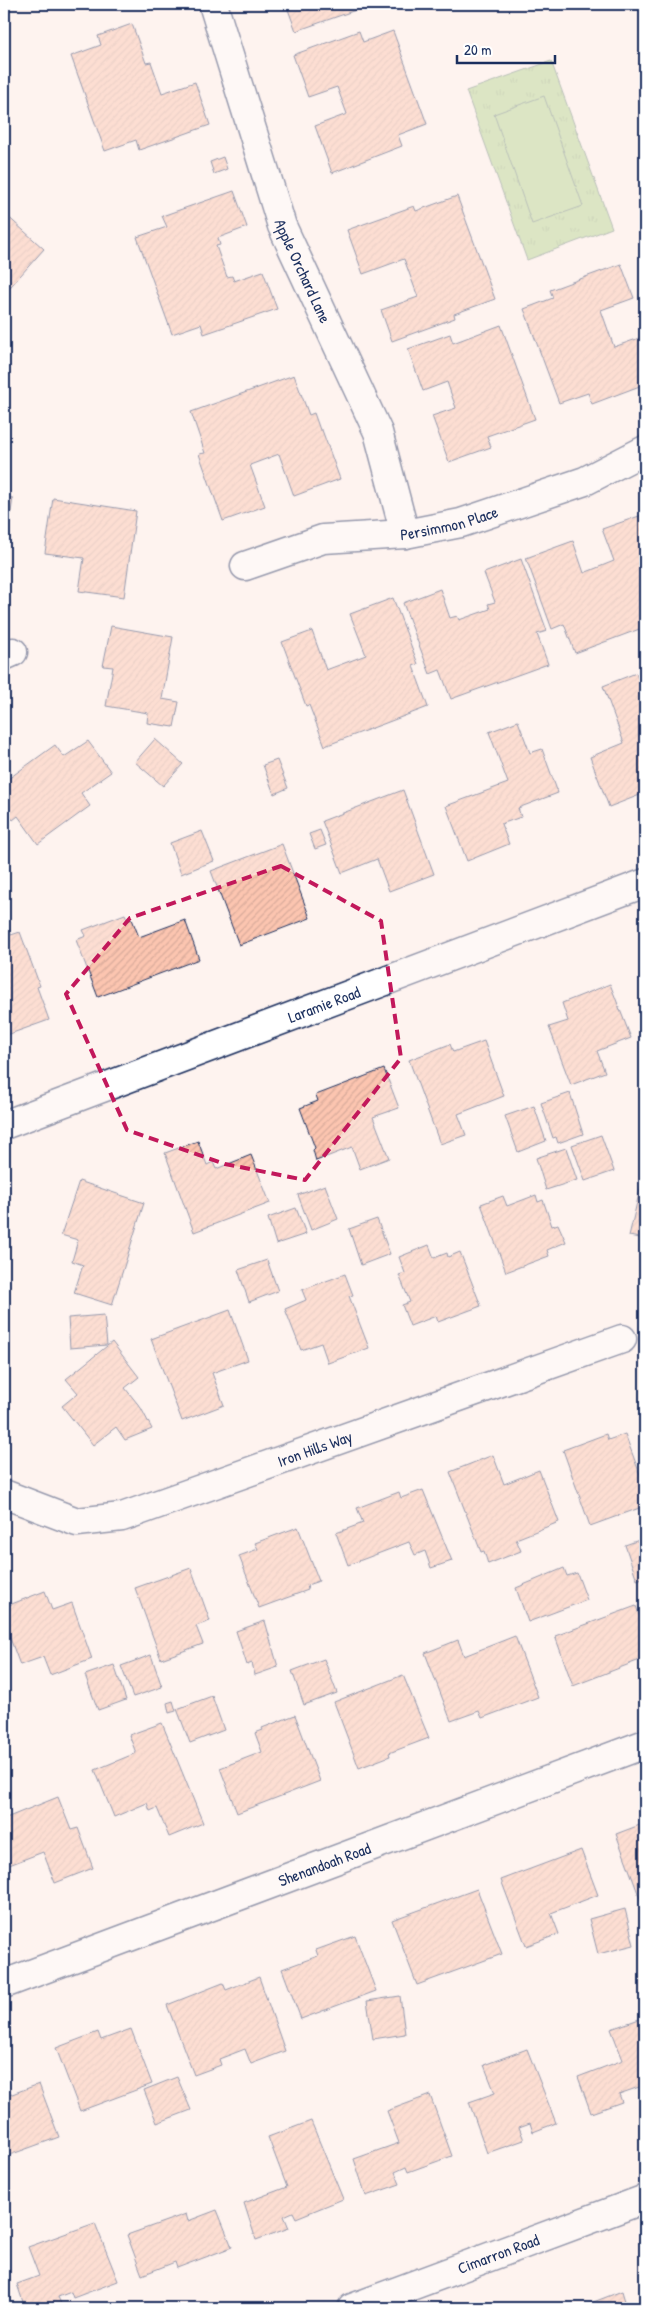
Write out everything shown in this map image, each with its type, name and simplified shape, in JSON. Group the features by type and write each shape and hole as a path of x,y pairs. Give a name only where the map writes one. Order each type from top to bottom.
{"street":[{"name":"Apple Orchard Lane","path":"213,4 282,226 378,432 405,534"},
{"name":"Persimmon Place","path":"245,566 323,540 405,534 461,523 585,481 645,450"},
{"name":"Laramie Road","path":"4,1125 645,883"},
{"name":"Iron Hills Way","path":"4,1494 77,1522 122,1517 622,1339"},
{"name":"Shenandoah Road","path":"4,1984 645,1744"},
{"name":"Cimarron Road","path":"352,2308 645,2199"}],"highlighted area":[{"path":"281,866 381,921 401,1058 305,1180 225,1164 127,1130 66,994 130,918"}],"green space":[{"path":"551,61 612,228 527,260 466,91"},
{"path":"544,96 583,206 532,224 494,114"}],"building":[{"path":"286,4 373,4 296,31"},
{"path":"132,24 146,63 151,62 162,93 195,82 210,125 139,150 136,140 105,151 71,56 101,45 98,36"},
{"path":"359,31 363,42 393,31 427,124 398,135 402,146 332,173 315,126 347,114 337,87 308,97 293,55"},
{"path":"223,157 227,169 214,174 210,162"},
{"path":"234,191 247,227 218,238 220,245 216,246 227,277 232,276 234,281 263,271 277,309 204,334 201,324 172,334 137,237 167,227 162,216"},
{"path":"457,196 495,299 454,314 455,318 392,341 381,310 418,297 404,259 363,274 347,230 414,206 416,211"},
{"path":"4,213 44,249 4,294"},
{"path":"621,264 634,298 601,310 614,347 645,336 645,384 592,404 588,393 559,403 524,309 553,298 550,290"},
{"path":"501,325 535,419 487,436 491,447 449,462 432,416 456,408 447,382 423,391 408,349 450,334 453,343"},
{"path":"294,375 309,415 314,413 320,430 322,430 340,479 294,496 279,454 250,465 265,506 223,521 199,454 205,453 191,412"},
{"path":"4,497 13,498 6,548 4,548"},
{"path":"53,498 136,511 124,597 79,591 84,558 45,553"},
{"path":"645,514 645,627 575,653 564,624 552,629 526,558 573,541 584,573 614,561 602,529"},
{"path":"521,559 547,631 537,634 548,664 451,699 440,670 430,674 403,603 440,589 450,618 457,616 459,620 490,609 488,604 495,602 484,573"},
{"path":"393,598 418,664 413,666 428,707 325,746 309,705 306,706 282,642 312,631 326,670 366,655 350,614"},
{"path":"111,626 173,637 162,699 179,702 174,727 147,723 148,713 106,706 113,667 103,666"},
{"path":"636,673 645,696 645,793 609,807 590,757 624,743 603,686"},
{"path":"518,721 530,753 542,749 558,793 518,808 521,817 501,824 509,844 467,861 446,806 508,783 489,732"},
{"path":"155,739 183,764 163,786 135,762"},
{"path":"88,741 111,772 81,793 90,806 38,844 18,816 13,820 4,809 4,782 55,745 64,757"},
{"path":"277,760 288,788 274,794 263,765"},
{"path":"403,790 434,874 389,891 377,859 342,873 322,821"},
{"path":"320,830 326,845 315,849 309,834"},
{"path":"202,831 214,861 181,874 170,843"},
{"path":"282,844 310,918 239,945 211,871"},
{"path":"125,914 128,920 132,919 139,937 185,920 199,959 98,997 76,940 86,936 83,930"},
{"path":"4,917 11,935 20,932 40,986 37,987 49,1020 4,1036"},
{"path":"610,984 631,1038 597,1051 605,1072 571,1085 549,1027 568,1021 562,1003"},
{"path":"484,1041 504,1096 458,1114 466,1135 440,1144 409,1060 450,1044 453,1052"},
{"path":"384,1069 399,1108 373,1117 389,1158 360,1169 352,1147 316,1161 313,1150 315,1148 300,1108 318,1101 316,1095"},
{"path":"570,1093 583,1134 558,1143 556,1137 553,1138 541,1103"},
{"path":"534,1106 546,1141 518,1152 505,1116"},
{"path":"601,1135 614,1171 585,1181 572,1145"},
{"path":"198,1141 207,1165 213,1162 216,1169 251,1155 270,1203 194,1232 165,1153"},
{"path":"566,1148 577,1180 546,1190 536,1158"},
{"path":"79,1181 144,1203 112,1305 74,1293 83,1265 72,1261 78,1240 61,1235"},
{"path":"642,1181 645,1182 645,1239 629,1236"},
{"path":"325,1185 338,1219 311,1230 298,1195"},
{"path":"536,1195 538,1202 543,1200 552,1226 558,1224 566,1242 547,1250 549,1256 506,1272 481,1204 503,1196 507,1206"},
{"path":"296,1208 306,1234 276,1244 268,1218"},
{"path":"377,1219 390,1254 361,1265 349,1229"},
{"path":"429,1245 434,1258 447,1253 448,1257 460,1252 481,1306 438,1322 436,1316 410,1326 402,1305 410,1302 399,1275 405,1273 399,1257"},
{"path":"267,1260 278,1291 249,1302 238,1270"},
{"path":"345,1274 353,1295 349,1296 369,1348 328,1363 321,1343 301,1350 285,1309 306,1300 302,1290"},
{"path":"230,1310 248,1360 212,1373 224,1405 182,1421 151,1339"},
{"path":"104,1315 107,1345 70,1348 68,1318"},
{"path":"112,1342 139,1377 125,1388 141,1408 152,1429 125,1440 116,1427 93,1445 62,1406 78,1393 66,1379"},
{"path":"606,1434 608,1440 625,1434 645,1488 645,1506 590,1526 563,1450"},
{"path":"493,1455 504,1484 539,1470 559,1522 516,1539 521,1551 488,1564 484,1551 481,1552 450,1472"},
{"path":"423,1490 452,1561 431,1568 425,1551 415,1555 409,1542 348,1565 336,1533 363,1523 357,1508 399,1492 401,1498"},
{"path":"298,1527 319,1581 307,1585 308,1590 259,1608 239,1556 258,1549 255,1543"},
{"path":"645,1538 645,1577 637,1580 625,1545"},
{"path":"191,1568 210,1621 196,1626 203,1644 161,1659 135,1588"},
{"path":"564,1568 567,1576 577,1573 587,1600 528,1622 516,1588"},
{"path":"45,1591 52,1610 72,1603 92,1659 50,1675 43,1657 20,1665 4,1622 4,1607"},
{"path":"636,1606 645,1632 645,1658 573,1686 555,1636"},
{"path":"265,1621 278,1667 255,1675 252,1663 247,1665 236,1631"},
{"path":"515,1636 538,1697 482,1718 479,1711 451,1721 425,1653 458,1640 464,1656"},
{"path":"151,1655 162,1687 133,1697 121,1666"},
{"path":"324,1659 337,1693 304,1705 292,1671"},
{"path":"114,1665 126,1700 98,1710 85,1675"},
{"path":"403,1675 429,1738 389,1753 390,1756 359,1768 334,1702"},
{"path":"212,1696 224,1730 190,1743 177,1709"},
{"path":"173,1701 176,1711 169,1713 167,1703"},
{"path":"295,1715 320,1781 237,1813 220,1768 262,1752 255,1733 263,1730 262,1728"},
{"path":"162,1723 203,1823 169,1837 157,1808 150,1811 147,1803 114,1817 95,1770 136,1753 129,1735"},
{"path":"58,1797 71,1830 78,1828 93,1868 55,1883 43,1852 4,1867 4,1812 6,1818"},
{"path":"645,1823 645,1912 616,1834"},
{"path":"581,1850 598,1895 551,1913 559,1934 526,1946 501,1880"},
{"path":"477,1889 502,1954 417,1985 392,1920"},
{"path":"625,1909 634,1945 598,1954 589,1919"},
{"path":"355,1936 376,1991 301,2019 282,1969 318,1956 316,1950"},
{"path":"259,1977 285,2051 251,2064 245,2049 219,2059 221,2065 194,2075 167,2005 223,1983 226,1990"},
{"path":"400,1996 405,2034 373,2039 367,2001"},
{"path":"645,2017 645,2085 619,2094 622,2102 591,2113 578,2077 623,2060 611,2029"},
{"path":"131,2029 152,2084 80,2111 56,2048 98,2032 101,2040"},
{"path":"527,2049 556,2123 533,2132 530,2123 519,2127 524,2140 487,2153 469,2102 495,2093 484,2065"},
{"path":"177,2077 191,2110 157,2123 144,2090"},
{"path":"39,2084 59,2137 4,2157 4,2097"},
{"path":"430,2095 452,2156 408,2172 406,2167 395,2172 400,2184 366,2196 354,2159 399,2143 387,2111"},
{"path":"311,2121 343,2199 296,2218 293,2212 284,2216 289,2228 256,2240 244,2203 287,2187 268,2137"},
{"path":"217,2210 232,2247 177,2268 175,2262 142,2275 127,2235 186,2214 188,2221"},
{"path":"95,2223 118,2281 73,2298 71,2292 58,2297 63,2308 25,2308 17,2284 39,2276 28,2247"},
{"path":"622,2291 627,2308 578,2308"}]}
